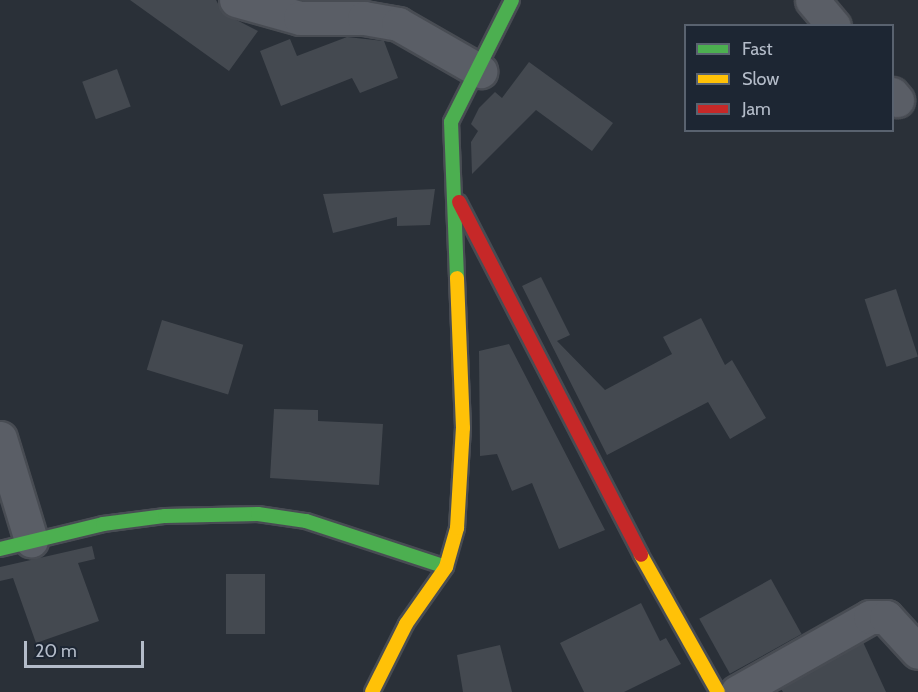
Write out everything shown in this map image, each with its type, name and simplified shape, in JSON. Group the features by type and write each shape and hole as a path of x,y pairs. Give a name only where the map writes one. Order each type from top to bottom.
{"street":[{"path":"236,0 300,18 364,18 398,24 480,70"},
{"path":"372,692 406,624 446,567 457,528 463,429 456,195 451,122 480,70 512,0"},
{"path":"812,0 832,24"},
{"path":"456,195 602,486 718,692"},
{"path":"0,438 31,540"},
{"path":"0,549 31,540 165,516 258,514 306,521 446,567"},
{"path":"737,692 870,617 886,616 918,652"}],"building":[{"path":"130,0 216,0 223,13 258,31 229,71"},
{"path":"347,37 384,41 398,78 360,93 352,78 281,106 260,51 290,39 297,56"},
{"path":"529,62 613,123 592,151 536,110 472,174 471,142 478,131 471,124 479,108 495,92 502,98"},
{"path":"117,69 131,107 96,119 82,82"},
{"path":"435,189 430,225 397,226 397,217 333,233 323,194"},
{"path":"541,277 570,335 557,341 605,390 672,354 663,337 701,318 725,365 732,360 766,418 730,439 708,402 607,455 522,286"},
{"path":"896,289 918,357 887,367 865,299"},
{"path":"162,320 243,345 228,395 147,370"},
{"path":"509,344 605,530 559,549 532,483 512,491 497,454 480,456 479,351"},
{"path":"274,409 318,410 318,421 383,424 379,485 270,478"},
{"path":"92,546 95,559 78,563 99,621 36,643 13,578 0,581 0,567"},
{"path":"226,574 265,574 265,634 226,634"},
{"path":"771,579 802,634 730,674 699,619"},
{"path":"641,603 660,641 666,638 681,664 624,692 584,692 560,643"},
{"path":"863,642 886,692 783,692 781,689"},
{"path":"500,645 512,692 463,692 457,655"}],"traffic: fast":[{"path":"457,278 451,122 512,0"},
{"path":"0,549 103,524 165,516 258,514 306,521 446,567"}],"traffic: slow":[{"path":"372,692 406,624 446,567 457,528 463,428 457,278"},
{"path":"641,555 718,692"}],"traffic: jam":[{"path":"459,202 641,555"}]}
